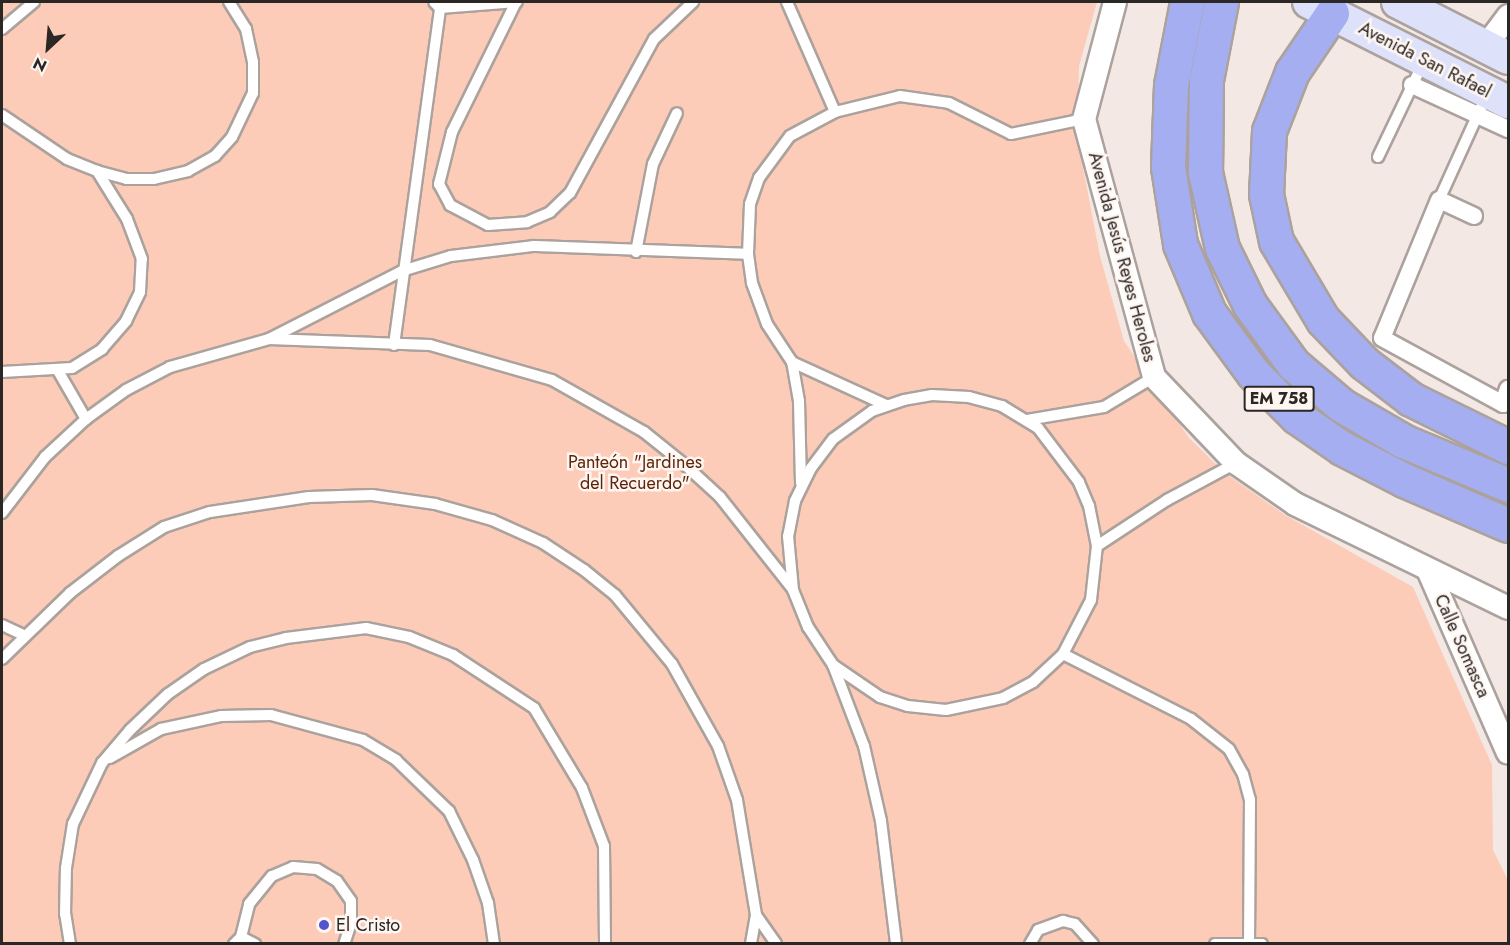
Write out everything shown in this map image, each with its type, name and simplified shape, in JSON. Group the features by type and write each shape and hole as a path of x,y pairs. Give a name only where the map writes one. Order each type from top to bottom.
{"highway":[{"name":"EM 758","path":"1187,2 1171,85 1168,167 1180,244 1209,313 1253,373 1297,417 1342,448 1509,525"},
{"name":"EM 758","path":"1221,2 1206,80 1205,172 1222,248 1250,305 1293,364 1341,405 1393,435 1509,485"},
{"path":"1328,4 1292,72 1269,131 1266,194 1276,241 1305,295 1364,363 1411,399 1509,447"}],"main road":[{"path":"1398,2 1497,53"},
{"name":"Avenida San Rafael","path":"1328,4 1418,72 1492,103"}],"street":[{"path":"1084,119 1115,2"},
{"path":"1497,53 1509,16"},
{"path":"1492,103 1509,129"},
{"name":"Avenida Jesús Reyes Heroles","path":"1084,119 1154,377 1236,463 1295,504 1430,572 1509,608"},
{"path":"1474,216 1439,200 1382,338 1506,397"},
{"name":"Calle Somasca","path":"1430,572 1509,753"}],"lane":[{"path":"2,29 34,2"},
{"path":"394,345 437,5 516,2 452,132 439,184 450,205 488,225 535,219 550,212 570,193 654,39 693,2"},
{"path":"787,2 835,112"},
{"path":"2,115 67,159 97,171 144,179 188,171 215,156 232,137 253,93 253,62 246,29 233,3"},
{"path":"1378,157 1418,72"},
{"path":"793,590 788,536 801,485 799,401 792,362 767,324 752,283 748,254 750,204 759,178 790,136 835,112 900,96 949,103 1011,134 1084,119"},
{"path":"1439,200 1492,103"},
{"path":"636,252 653,164 677,113"},
{"path":"2,372 72,368 102,349 126,321 140,292 142,259 127,219 97,171"},
{"path":"2,513 45,457 86,419 126,390 170,367 269,339 402,271 451,256 534,246 636,252 748,254"},
{"path":"269,339 430,345 493,361 552,380 598,403 644,432 720,497 793,590 808,627 833,665 864,746 874,785 896,944"},
{"path":"792,362 886,405"},
{"path":"57,369 86,419"},
{"path":"1028,420 1104,407 1154,377"},
{"path":"801,485 833,439 858,419 886,405 918,397 950,395 989,402 1028,420 1061,455 1079,482 1091,514 1097,546 1091,600 1063,654 1033,682 1003,698 946,710 908,706 879,697 833,665"},
{"path":"1097,546 1167,500 1236,463"},
{"path":"2,659 23,635 118,556 164,527 210,512 309,497 372,495 435,504 492,520 543,543 584,570 615,595 672,664 718,746 737,800 756,915 752,944"},
{"path":"2,625 23,635"},
{"path":"70,944 65,914 71,835 84,795 102,763 168,694 204,669 250,646 286,638 366,628 409,637 453,655 499,682 534,708 556,741 585,796 604,846 605,944"},
{"path":"1063,654 1191,719 1229,749 1243,774 1250,801 1249,942"},
{"path":"102,763 161,729 221,716 271,715 363,740 396,760 449,811 473,860 488,903 494,944"},
{"path":"255,944 238,940 249,904 272,876 293,867 317,869 337,881 351,901 351,923 344,944"},
{"path":"756,915 776,944"},
{"path":"1030,944 1038,930 1063,921 1081,928 1093,944"},
{"path":"1215,944 1249,942 1263,944"}],"green space":[{"name":"Panteón \"Jardines del Recuerdo\"","path":"2,2 1097,2 1079,66 1078,108 1083,168 1100,256 1124,341 1189,438 1225,473 1285,515 1413,587 1492,765 1493,850 1508,880 1508,944 2,944"}],"place":[{"name":"El Cristo","path":"324,925"}]}
